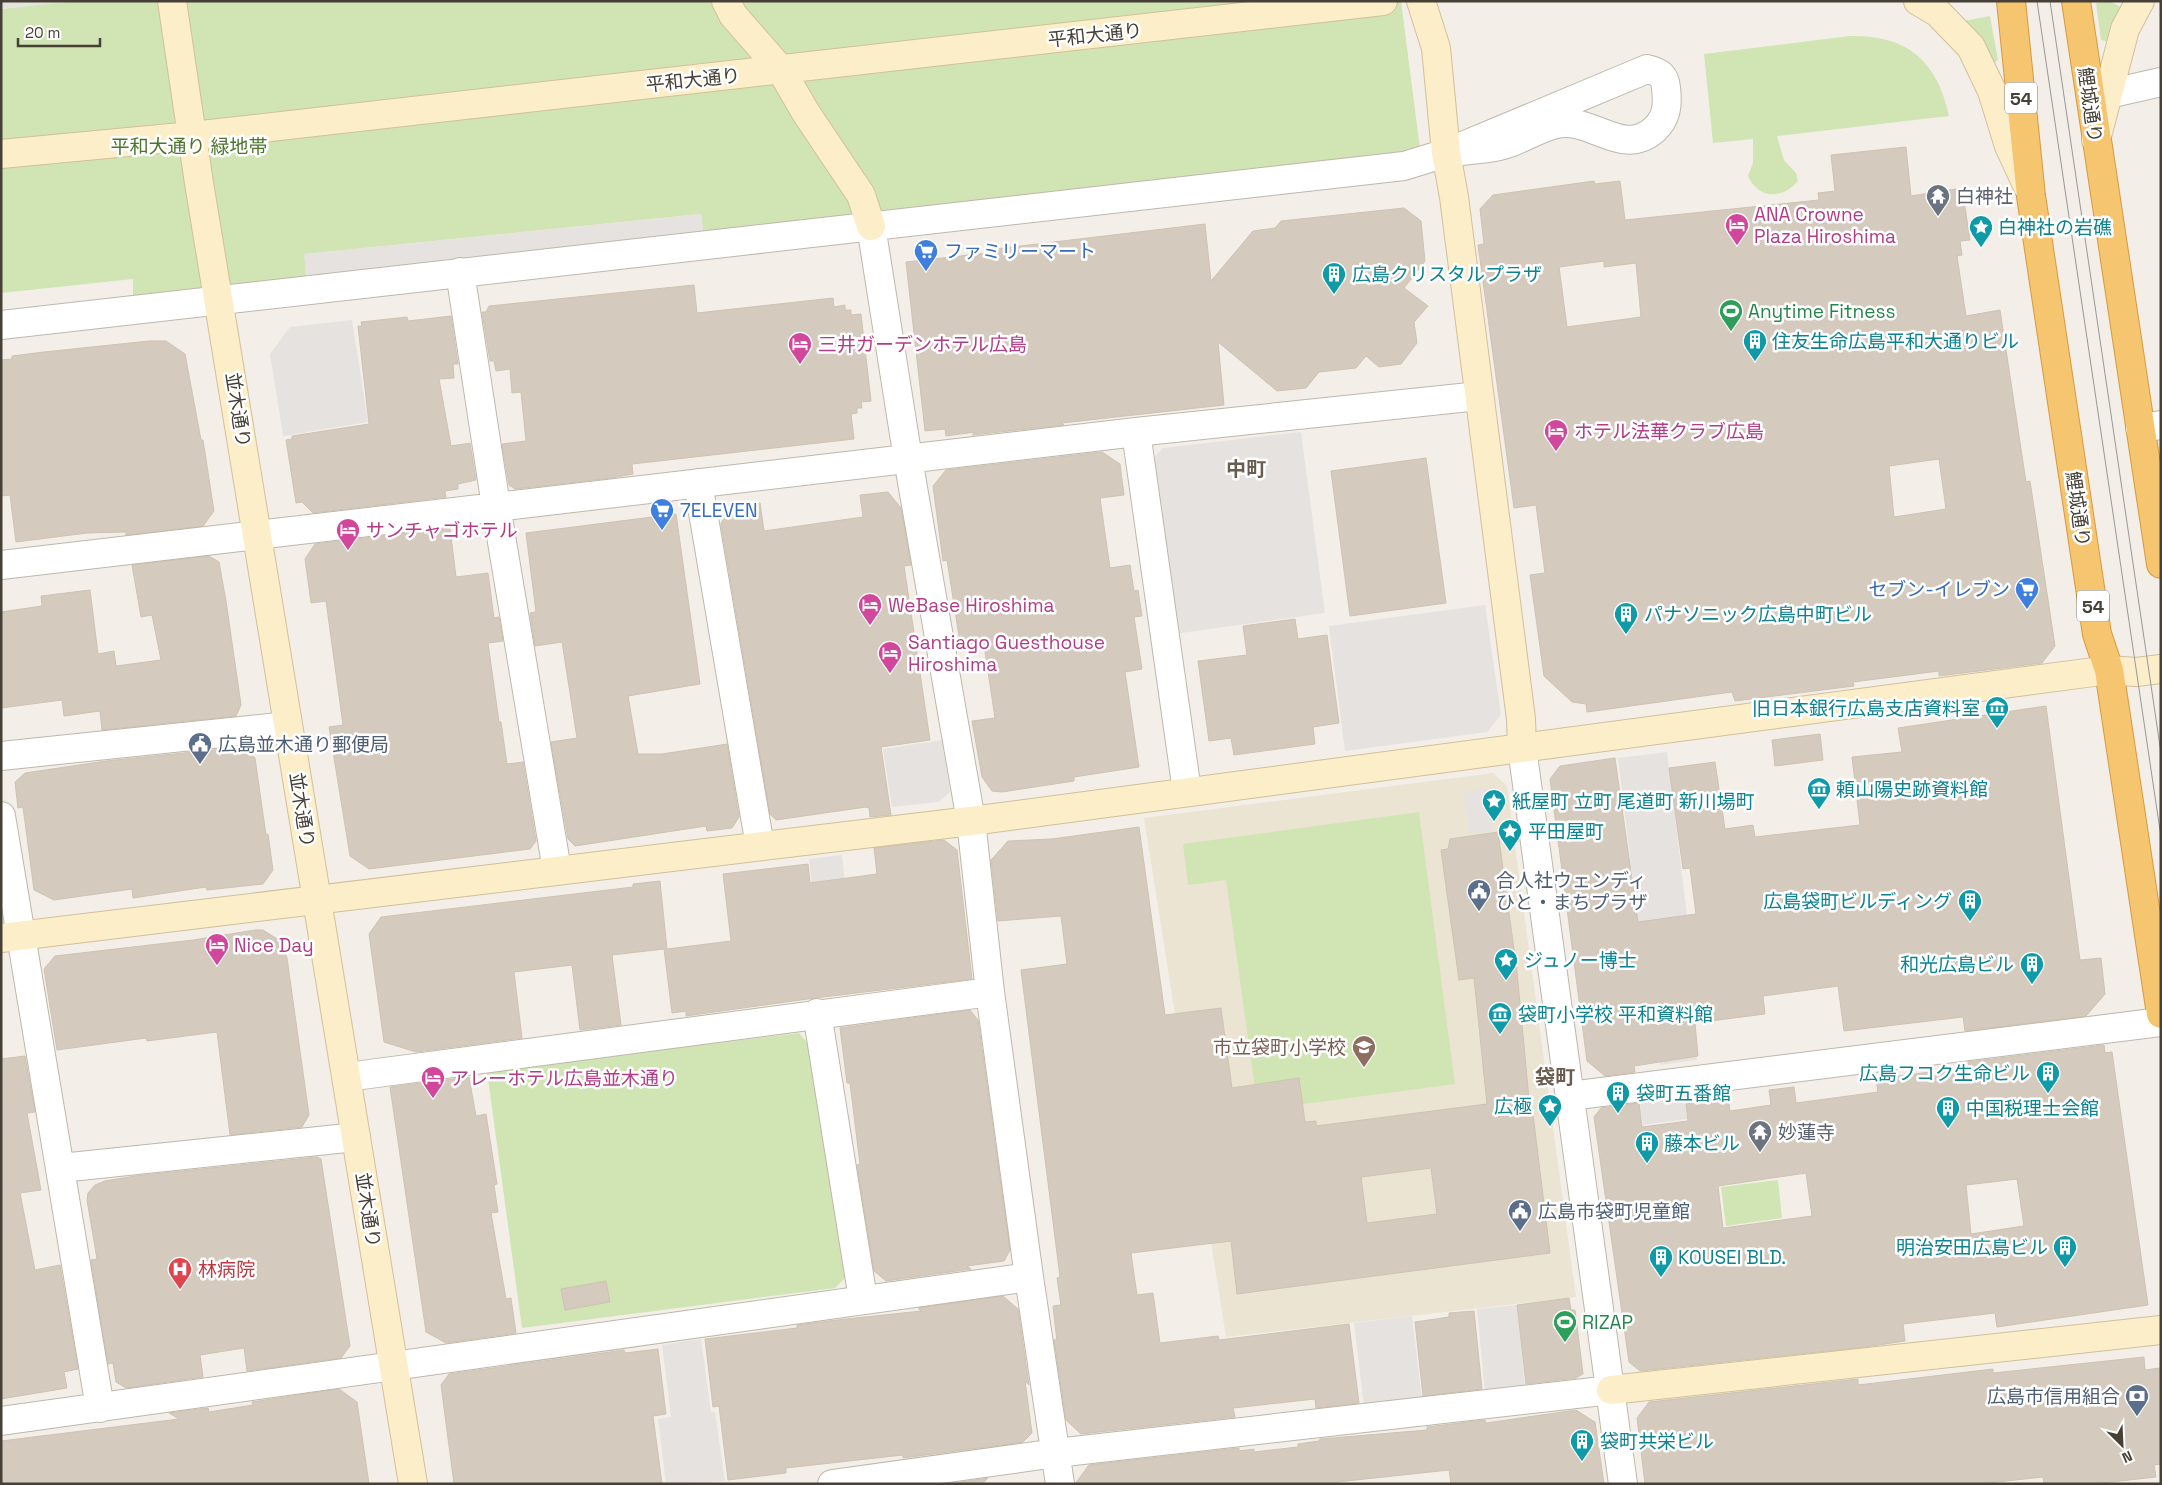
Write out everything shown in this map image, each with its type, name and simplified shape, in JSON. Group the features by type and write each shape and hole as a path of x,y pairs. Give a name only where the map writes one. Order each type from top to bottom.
{"highway":[{"name":"鯉城通り","path":"2011,1 2032,196 2097,634 2109,670 2161,1014"},
{"name":"鯉城通り","path":"2076,1 2096,142 2150,426 2161,564"}],"street":[{"name":"並木通り","path":"172,1 192,136 413,1484"},
{"path":"726,1 734,14 781,70 806,113 861,195 871,226 908,459 971,821 990,992 1029,1277 1060,1484"},
{"name":"平和大通り","path":"1,154 192,136 1384,1"},
{"path":"1420,1 1436,48 1446,153 1454,196 1521,719 1522,748 1623,1484"},
{"path":"1918,1 1938,13 1971,47 1992,91 2010,146 2032,196"},
{"path":"2096,142 2125,29 2140,1"},
{"path":"1,325 1404,166 1446,153 1647,69 1660,72 1665,80 1667,109 1662,123 1642,138 1629,141 1615,139 1593,128 1575,123 1556,124 1502,146 1446,153"},
{"path":"2108,94 2161,82"},
{"path":"460,272 496,506 557,870"},
{"path":"1,565 258,533 1136,432 1479,396"},
{"path":"1136,432 1188,790"},
{"path":"698,483 760,846"},
{"path":"12,937 971,821 1188,790 1522,748 2109,670 2136,672 2161,668"},
{"path":"1,756 288,726"},
{"path":"1,816 12,937 61,1168 100,1408"},
{"path":"347,1077 817,1013 990,992"},
{"path":"817,1013 864,1299"},
{"path":"1570,1096 2161,1022"},
{"path":"61,1168 356,1137"},
{"path":"1,1421 1029,1277"},
{"path":"832,1484 1056,1453 2161,1330"}],"shaded area":[{"path":"1,1 69,1 69,2 1,9"},
{"path":"701,214 704,238 306,277 304,254"},
{"path":"352,320 368,422 283,436 270,354 290,327"},
{"path":"1301,432 1325,613 1174,634 1151,461 1163,448"},
{"path":"1485,605 1501,715 1487,732 1345,751 1329,626"},
{"path":"942,740 950,792 939,802 892,807 883,749"},
{"path":"1667,752 1687,915 1679,916 1697,1060 1660,1065 1643,921 1638,921 1618,758"},
{"name":"市立袋町小学校","path":"1493,773 1507,786 1576,1297 1226,1337 1144,818"},
{"path":"1487,789 1493,831 1469,834 1464,792"},
{"path":"842,855 851,937 818,940 809,859"},
{"path":"1684,1093 1687,1119 1643,1125 1639,1099"},
{"path":"1517,1305 1525,1388 1485,1392 1477,1309"},
{"path":"1412,1316 1422,1400 1364,1407 1354,1323"},
{"path":"701,1339 711,1412 715,1412 725,1481 666,1484 658,1419 671,1417 662,1345"}],"green space":[{"name":"平和大通り 緑地帯","path":"69,1 1401,1 1420,149 1386,157 704,238 701,214 305,254 306,277 133,297 133,279 1,293 1,9"},
{"path":"2109,1 2121,7 2109,42 2101,40 2096,3"},
{"path":"1990,16 1998,60 1994,63 1991,62 1964,21"},
{"path":"1850,36 1888,40 1903,46 1916,55 1927,66 1936,80 1944,96 1949,116 1777,136 1784,160 1796,173 1798,181 1792,187 1778,194 1764,193 1752,184 1748,176 1753,163 1753,139 1713,143 1704,54"},
{"path":"1419,812 1455,1084 1258,1110 1226,880 1188,885 1183,844"},
{"path":"799,1033 809,1045 847,1276 835,1288 522,1328 487,1071"},
{"path":"1778,1180 1782,1218 1726,1226 1721,1187"}],"building":[{"path":"1906,147 1911,196 1962,188 1970,240 1960,241 1962,255 1957,256 1966,316 2000,310 2026,482 2030,481 2055,646 2042,663 1939,676 1939,671 1853,682 1854,686 1735,701 1732,692 1587,712 1586,704 1572,702 1544,676 1530,575 1545,573 1536,505 1514,508 1478,245 1484,244 1480,209 1493,195 1594,181 1595,184 1620,181 1625,220 1819,200 1818,193 1835,191 1831,155","holes":["1604,261 1604,267 1636,263 1641,317 1567,327 1559,267","1939,459 1946,509 1894,517 1889,466"]},
{"path":"1404,208 1421,221 1425,261 1404,288 1428,306 1414,322 1417,343 1401,364 1379,367 1366,356 1356,368 1319,372 1306,388 1277,391 1218,342 1224,405 972,435 975,432 946,436 945,429 925,431 906,262 987,253 987,250 1205,224 1211,281 1253,231 1275,228 1281,221"},
{"path":"694,285 697,313 833,298 834,307 845,305 845,310 851,310 851,315 861,314 871,401 861,402 862,408 857,408 857,413 851,414 854,439 632,464 633,474 611,478 515,489 509,485 502,444 526,441 521,392 512,393 510,369 496,371 494,361 490,361 482,312 486,312 489,306"},
{"path":"451,316 458,364 453,364 454,378 439,379 451,446 470,443 476,480 458,484 458,489 445,491 446,497 313,513 302,502 296,503 286,440 292,439 292,436 369,424 358,326 362,326 361,322 407,317 408,321"},
{"path":"149,341 166,341 185,354 201,440 203,440 214,511 203,526 126,535 126,532 87,533 16,542 10,495 1,496 1,360 12,359 12,356"},
{"path":"1102,452 1120,464 1124,495 1100,498 1110,568 1130,565 1134,591 1138,590 1142,616 1134,617 1142,669 1125,672 1139,767 1074,777 1074,781 1002,792 992,791 982,777 972,721 995,718 984,645 961,649 947,560 943,561 933,486 946,470"},
{"path":"1426,458 1446,603 1350,616 1331,471"},
{"path":"888,492 901,508 911,565 904,566 930,740 881,747 891,815 870,817 869,808 866,807 776,820 770,814 721,524 729,507 760,503 764,531 863,517 860,495"},
{"path":"676,514 700,684 628,696 638,754 662,754 727,744 739,817 732,828 707,831 706,826 575,846 568,839 551,742 577,738 562,642 535,646 530,613 536,612 526,533"},
{"path":"450,528 456,577 488,573 494,618 499,617 503,641 488,643 499,722 501,722 507,764 523,762 536,841 530,849 369,869 350,856 329,727 343,725 326,601 311,603 305,559 315,544"},
{"path":"209,556 219,562 226,601 241,705 236,716 102,730 100,711 64,716 62,700 1,708 1,612 42,606 41,596 90,590 98,654 114,651 116,666 161,660 152,615 141,617 132,565"},
{"path":"1295,619 1298,639 1327,635 1339,723 1313,727 1315,744 1234,755 1231,738 1209,741 1198,661 1247,655 1243,626"},
{"path":"2046,706 2080,960 2101,958 2105,994 2086,1016 1965,1031 1963,1017 1844,1031 1838,986 1763,996 1765,1014 1695,1023 1698,1056 1634,1066 1635,1072 1605,1076 1587,1061 1550,779 1560,766 1615,758 1638,922 1696,914 1690,868 1683,869 1669,768 1715,762 1725,829 1753,825 1755,837 1860,825 1852,757 1902,752 1898,728"},
{"path":"1820,734 1823,760 1775,766 1772,740"},
{"path":"242,747 255,758 266,835 268,834 273,870 263,884 207,890 206,887 133,898 132,889 54,900 34,890 23,807 18,808 15,782 25,773 106,761"},
{"path":"1139,827 1165,1015 1221,1008 1232,1088 1299,1078 1305,1122 1316,1121 1316,1126 1487,1104 1474,978 1459,980 1441,850 1448,849 1450,839 1498,832 1517,972 1529,1099 1531,1098 1550,1253 1237,1294 1231,1241 1131,1253 1137,1295 1153,1293 1160,1343 1218,1336 1219,1340 1349,1324 1359,1403 1316,1408 1315,1399 1233,1408 1235,1417 1081,1434 1066,1420 1054,1339 1057,1341 1053,1306 1061,1305 1057,1278 1060,1277 1021,970 1067,964 1061,916 998,921 991,860 1008,841 1052,839","holes":["1431,1168 1437,1214 1367,1223 1361,1177"]},
{"path":"944,840 957,850 972,979 686,1016 686,1011 672,1013 664,949 612,955 621,1025 580,1030 572,965 514,972 522,1038 416,1052 384,1042 369,934 381,917 633,887 633,884 660,881 667,949 731,941 723,874 808,864 810,883 877,874 874,848"},
{"path":"263,930 279,940 287,958 309,1115 302,1127 230,1135 217,1032 147,1041 146,1038 57,1050 44,969 55,956 193,940"},
{"path":"970,1010 978,1020 1010,1250 1004,1261 967,1266 971,1269 886,1281 874,1271 857,1165 860,1164 850,1083 847,1083 840,1028"},
{"path":"2104,1045 2105,1053 2112,1052 2148,1305 1997,1327 1995,1313 1903,1324 1905,1341 1865,1347 1640,1371 1629,1362 1594,1117 1601,1108 1639,1103 1642,1127 1688,1121 1686,1104 1728,1098 1730,1111 1771,1105 1769,1090 1794,1087 1796,1103 1878,1092 1876,1079 1969,1067 1968,1062","holes":["1806,1173 1812,1216 1723,1228 1718,1186","2017,1179 2024,1226 1971,1234 1966,1185"]},
{"path":"25,1056 35,1112 27,1113 41,1190 20,1193 35,1270 60,1265 78,1369 64,1372 67,1388 1,1399 1,1059"},
{"path":"469,1077 476,1116 486,1114 497,1184 494,1185 498,1212 491,1213 506,1299 511,1298 516,1333 446,1343 426,1332 390,1087"},
{"path":"317,1157 321,1159 350,1346 341,1358 247,1371 244,1348 200,1355 203,1377 126,1388 116,1382 113,1363 108,1364 91,1260 97,1259 87,1200 88,1193 95,1185 105,1181 135,1176"},
{"path":"606,1281 610,1302 565,1310 561,1289"},
{"path":"1003,1296 1018,1309 1029,1385 1025,1381 1032,1433 1023,1442 903,1458 903,1455 786,1468 786,1473 728,1480 719,1406 713,1407 705,1339 797,1328 797,1325 921,1311 918,1308"},
{"path":"1569,1298 1571,1310 1575,1310 1583,1374 1576,1378 1526,1384 1517,1305"},
{"path":"1474,1311 1482,1389 1423,1396 1415,1322 1449,1317 1449,1313"},
{"path":"658,1349 666,1414 653,1416 662,1484 454,1484 441,1385 449,1374 624,1350 625,1353"},
{"path":"2144,1357 2145,1370 2160,1368 2161,1464 2154,1465 2156,1477 2093,1484 2044,1484 2043,1477 1979,1484 1645,1484 1637,1418 1649,1402 1858,1379 1858,1385 1993,1369 1993,1373"},
{"path":"339,1389 357,1402 369,1484 1,1484 1,1441 179,1419 169,1413 208,1408 209,1412 253,1405 252,1402"},
{"path":"1576,1410 1595,1422 1604,1484 1451,1484 1449,1470 1337,1482 1337,1484 1075,1484 1089,1465 1239,1448 1239,1451 1254,1449 1254,1452 1298,1447 1298,1444 1319,1441 1320,1439 1427,1430 1427,1427 1485,1420 1486,1423"},
{"path":"988,1478 982,1484 948,1484"}],"tram line":[{"path":"2037,1 2161,837"},
{"path":"2050,1 2161,753"}],"place":[{"name":"白神社","path":"1938,217"},
{"name":"ANA Crowne Plaza Hiroshima","path":"1737,246"},
{"name":"白神社の岩礁","path":"1981,248"},
{"name":"ファミリーマート","path":"926,272"},
{"name":"広島クリスタルプラザ","path":"1334,295"},
{"name":"Anytime Fitness","path":"1731,332"},
{"name":"住友生命広島平和大通りビル","path":"1755,362"},
{"name":"三井ガーデンホテル広島","path":"800,365"},
{"name":"ホテル法華クラブ広島","path":"1556,452"},
{"name":"7ELEVEN","path":"662,531"},
{"name":"サンチャゴホテル","path":"348,551"},
{"name":"セブン-イレブン","path":"2027,610"},
{"name":"WeBase Hiroshima","path":"870,626"},
{"name":"パナソニック広島中町ビル","path":"1626,635"},
{"name":"Santiago Guesthouse Hiroshima","path":"890,674"},
{"name":"旧日本銀行広島支店資料室","path":"1997,729"},
{"name":"広島並木通り郵便局","path":"200,765"},
{"name":"頼山陽史跡資料館","path":"1819,810"},
{"name":"紙屋町 立町 尾道町 新川場町","path":"1494,822"},
{"name":"平田屋町","path":"1510,852"},
{"name":"合人社ウェンディ ひと・まちプラザ","path":"1479,912"},
{"name":"広島袋町ビルディング","path":"1970,922"},
{"name":"Nice Day","path":"217,966"},
{"name":"ジュノー博士","path":"1506,981"},
{"name":"和光広島ビル","path":"2032,985"},
{"name":"袋町小学校 平和資料館","path":"1500,1035"},
{"name":"市立袋町小学校","path":"1364,1068"},
{"name":"広島フコク生命ビル","path":"2048,1094"},
{"name":"アレーホテル広島並木通り","path":"433,1099"},
{"name":"袋町五番館","path":"1618,1114"},
{"name":"広極","path":"1550,1127"},
{"name":"中国税理士会館","path":"1948,1129"},
{"name":"妙蓮寺","path":"1760,1153"},
{"name":"藤本ビル","path":"1647,1164"},
{"name":"広島市袋町児童館","path":"1520,1232"},
{"name":"明治安田広島ビル","path":"2065,1268"},
{"name":"KOUSEI BLD.","path":"1661,1278"},
{"name":"林病院","path":"180,1290"},
{"name":"RIZAP","path":"1565,1343"},
{"name":"広島市信用組合","path":"2137,1417"},
{"name":"袋町共栄ビル","path":"1582,1462"}],"district":[{"name":"中町","path":"1246,469"},
{"name":"袋町","path":"1555,1077"}]}
